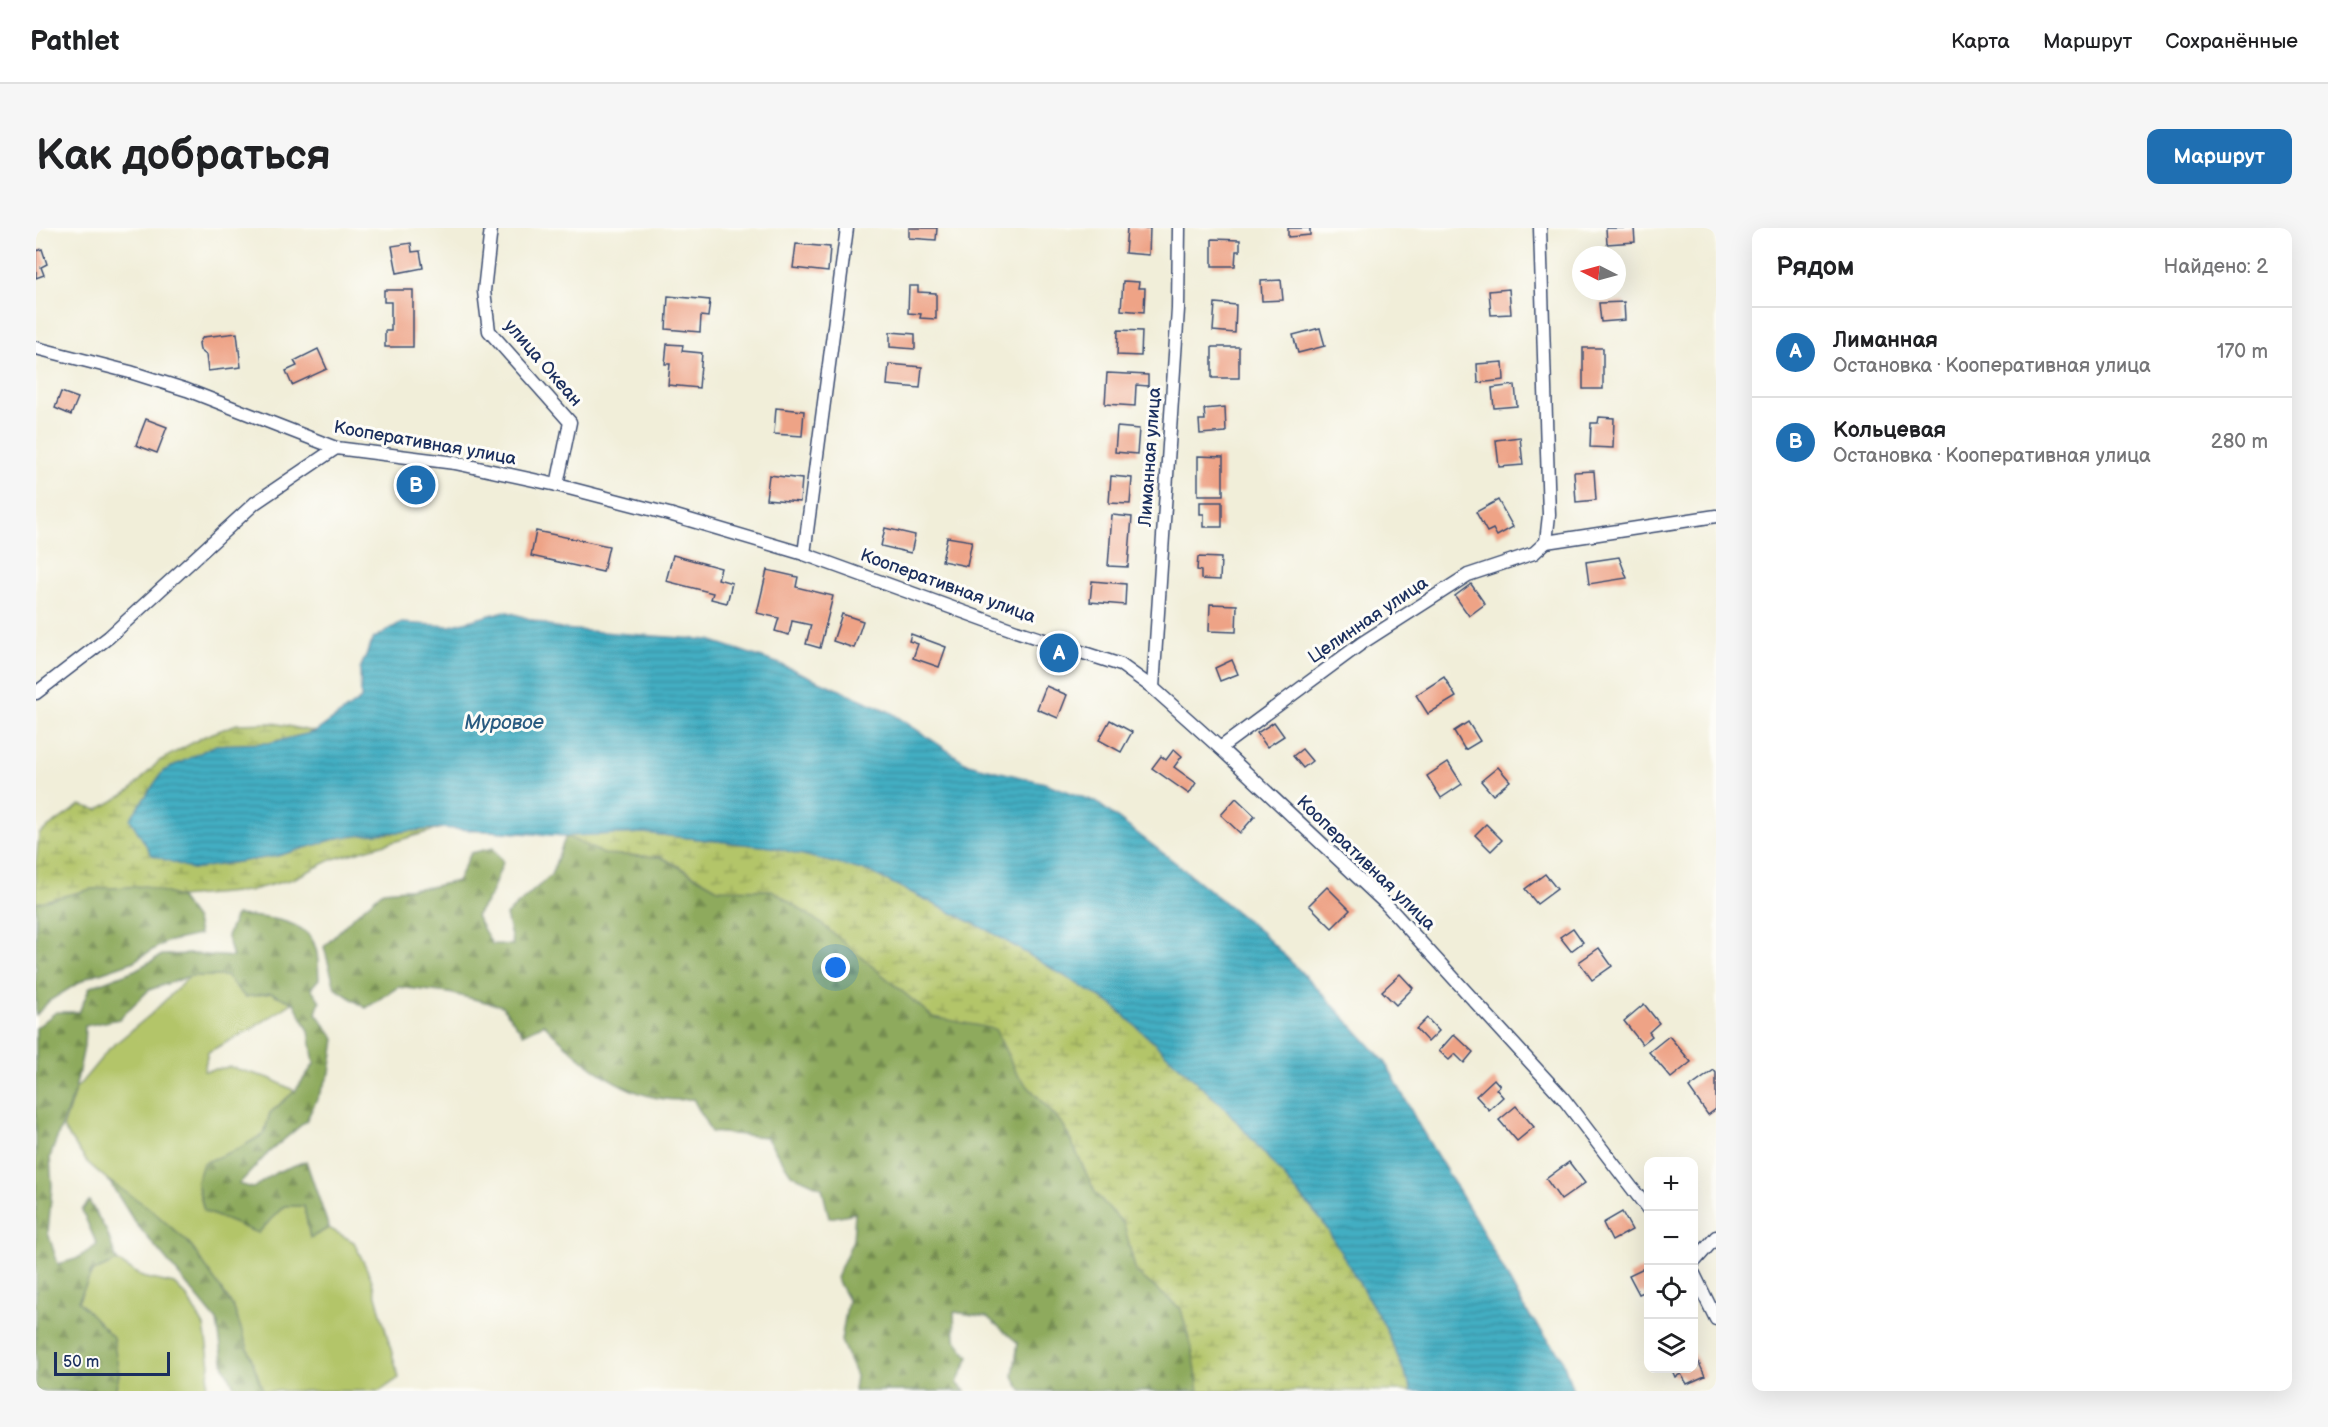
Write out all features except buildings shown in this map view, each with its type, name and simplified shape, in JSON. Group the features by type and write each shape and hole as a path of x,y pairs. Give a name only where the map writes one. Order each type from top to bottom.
{"street":[{"name":"улица Океан","path":"491,228 484,291 489,331 570,422 557,485"},
{"path":"804,554 847,228"},
{"name":"Лиманная улица","path":"1154,688 1178,309 1179,228"},
{"path":"1540,228 1549,515 1546,542"},
{"name":"Кооперативная улица","path":"36,348 130,372 187,390 336,448 455,463 557,485 669,514 804,554 1121,665 1154,688 1385,903 1563,1098 1644,1204"},
{"path":"36,693 109,637 255,503 336,448"},
{"name":"Целинная улица","path":"1220,748 1362,643 1468,575 1534,553 1546,542 1716,516"},
{"path":"1698,1257 1716,1237"},
{"path":"1698,1282 1716,1319"}],"green space":[{"path":"274,723 315,732 269,743 216,745 192,869 277,856 342,837 442,828 333,859 293,879 248,891 179,897 146,886 91,889 36,903 39,834 80,805 98,810 130,791 159,761 205,736 237,724"},
{"path":"644,833 772,847 870,872 991,932 1113,1005 1226,1109 1323,1222 1386,1328 1412,1391 1199,1391 1194,1358 1181,1309 1136,1272 1124,1224 1096,1194 1064,1126 1017,1074 995,1029 933,1017 822,924 772,890 718,889 662,857 604,854 566,836"},
{"path":"566,836 604,854 661,857 718,889 772,890 822,924 933,1017 995,1028 1017,1074 1064,1126 1096,1194 1124,1224 1136,1272 1181,1309 1194,1358 1199,1391 1022,1391 1013,1376 1018,1343 987,1317 954,1312 955,1339 969,1357 957,1383 965,1391 854,1391 856,1376 841,1341 848,1300 836,1278 853,1240 855,1213 829,1218 822,1188 791,1174 766,1137 711,1132 693,1099 668,1100 630,1089 598,1072 544,1024 523,1034 502,1006 449,993 398,987 366,1008 335,988 324,947 352,918 383,891 430,887 457,881 471,853 493,848 503,862 490,896 476,916 492,944 513,945 506,915 551,875"},
{"path":"146,886 179,897 196,920 199,935 166,942 132,962 88,977 49,1001 36,1015 36,903 91,889"},
{"path":"236,915 293,924 310,937 315,946 318,962 319,979 311,988 320,1001 316,1013 335,1039 330,1073 306,1121 268,1153 239,1184 253,1188 277,1172 306,1161 329,1228 310,1238 304,1206 284,1206 258,1233 204,1211 197,1182 203,1163 238,1149 264,1134 270,1113 295,1091 314,1064 309,1031 294,1003 271,993 245,997 226,976 190,976 149,990 119,1019 85,1026 84,1047 75,1090 50,1157 52,1186 48,1233 58,1264 76,1259 97,1245 82,1210 89,1201 107,1232 117,1261 92,1272 78,1301 113,1337 119,1374 115,1391 36,1391 36,1028 56,1012 79,1012 90,987 135,970 162,955 194,954 233,957 227,936"},
{"path":"190,976 226,976 245,997 271,993 294,1002 248,1031 208,1052 204,1071 230,1067 269,1078 295,1091 270,1113 264,1134 238,1149 197,1183 204,1211 258,1233 284,1206 304,1206 310,1238 329,1228 354,1242 371,1278 399,1378 380,1391 263,1391 233,1306 109,1181 87,1162 63,1128 75,1090 109,1049 150,1015"},
{"path":"109,1181 148,1207 189,1243 233,1306 263,1391 237,1391 224,1367 217,1321 134,1221"},
{"path":"117,1261 142,1277 174,1284 187,1297 204,1326 210,1365 205,1391 175,1387 158,1391 115,1391 119,1374 78,1301 92,1272"}],"water":[{"name":"Муровое","path":"505,611 561,629 709,640 780,664 890,712 968,764 1045,783 1096,802 1261,932 1318,989 1386,1063 1421,1129 1477,1221 1526,1311 1561,1356 1573,1391 1412,1391 1386,1328 1323,1222 1226,1109 1113,1005 991,932 870,872 772,847 644,833 566,836 442,828 342,837 277,856 192,869 152,855 130,819 163,771 216,745 269,743 315,732 361,699 360,669 373,639 400,623 450,626"}],"place":[{"name":"Кольцевая","path":"416,485"},
{"name":"Лиманная","path":"1059,653"}]}
